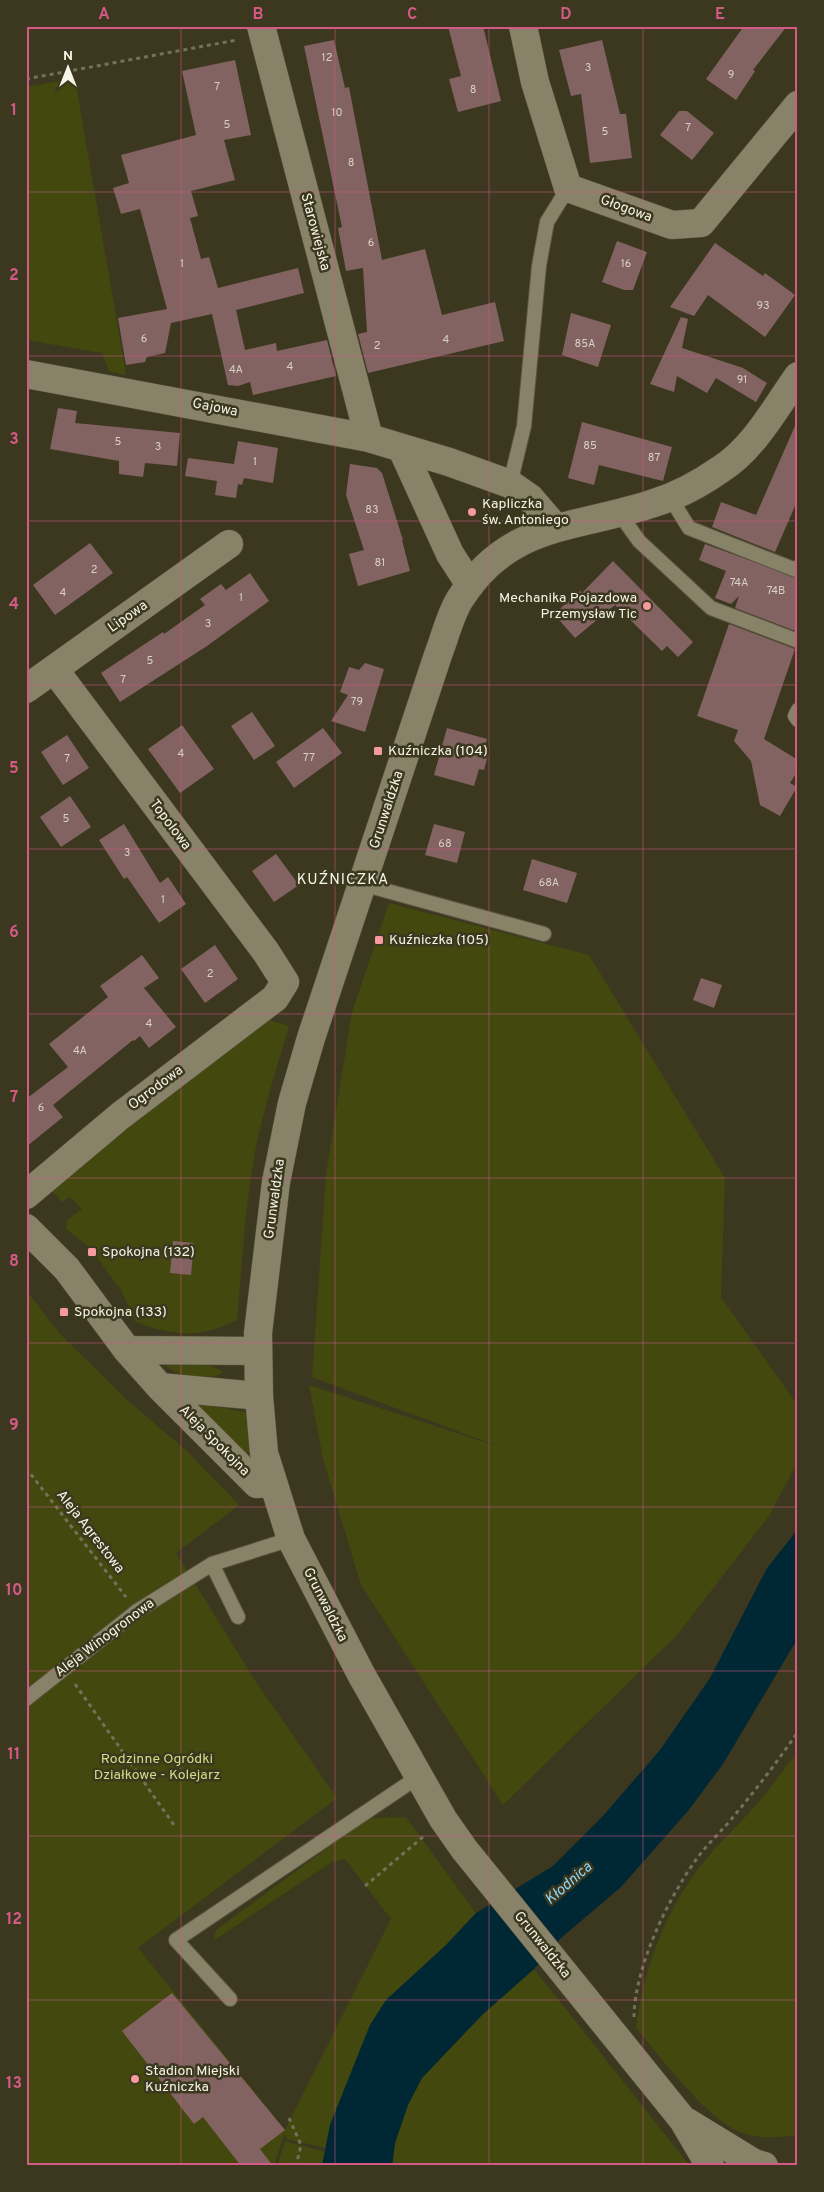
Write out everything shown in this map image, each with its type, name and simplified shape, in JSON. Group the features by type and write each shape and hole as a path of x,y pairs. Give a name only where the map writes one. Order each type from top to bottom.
{"street":[{"path":"523,26 535,82 568,188"},
{"name":"Starowiejska","path":"262,30 369,438"},
{"name":"Głogowa","path":"568,188 672,226 701,223 798,105"},
{"name":"Gajowa","path":"26,374 369,438 449,462 510,484 530,498 555,527"},
{"name":"Grunwaldzka","path":"710,2166 683,2120 624,2050 568,1976 464,1849 443,1819 418,1777 361,1674 292,1539 272,1483 264,1453 259,1396 258,1333 276,1182 292,1103 311,1038 438,655 459,600 470,585 508,548 532,535 555,527 619,513 670,497 723,468 741,452 798,376"},
{"path":"402,449 450,554 470,585"},
{"path":"422,496 449,462"},
{"name":"Lipowa","path":"26,689 229,544"},
{"name":"Topolowa","path":"54,669 266,952 285,982"},
{"name":"Ogrodowa","path":"26,1195 120,1116 275,998 285,982"},
{"name":"Aleja Spokojna","path":"26,1228 66,1269 127,1350 160,1387 257,1484 272,1483"},
{"path":"127,1350 258,1351"},
{"name":"Aleja Spokojna","path":"160,1387 259,1396"},
{"name":"Grunwaldzka","path":"683,2120 754,2163 764,2166"}],"lane":[{"path":"510,484 524,426 539,266 547,222 568,188"},
{"path":"670,497 690,528 796,570 798,567"},
{"path":"619,513 639,541 711,608 798,641"},
{"path":"798,710 795,716 798,720"},
{"path":"362,884 544,934"},
{"name":"Aleja Winogronowa","path":"26,1699 137,1611 212,1564 292,1539"},
{"path":"212,1564 238,1617"},
{"path":"230,1999 176,1940 418,1777"}],"path":[{"path":"26,79 262,30"},
{"name":"Aleja Agrestowa","path":"26,1468 137,1611"},
{"path":"64,1669 174,1825"},
{"path":"624,2050 628,2048 634,2036 636,1988 644,1963 676,1893 698,1857 738,1811 798,1732"},
{"path":"365,1886 443,1819"},
{"path":"289,2118 301,2145 296,2166"}],"green space":[{"path":"75,78 126,375 109,371 102,353 26,340 26,87"},
{"path":"389,903 589,955 725,1178 721,1297 798,1406 798,1461 769,1516 677,1635 503,1805 361,1585 323,1459 309,1385 503,1448 312,1377 326,1174 352,1012"},
{"path":"263,1018 289,1026 266,1105 255,1152 246,1215 237,1320 199,1333 175,1333 136,1322 121,1290 89,1247 66,1229 67,1220 82,1209 70,1197 62,1202 49,1188"},
{"name":"Rodzinne Ogródki Działkowe - Kolejarz","path":"26,1290 60,1334 127,1400 187,1451 239,1505 176,1553 258,1685 337,1798 138,1948 285,2130 391,1919 345,1859 332,1862 216,1939 214,1938 216,1930 368,1818 406,1817 476,1913 446,1945 386,2000 370,2025 330,2125 326,2148 287,2139 284,2134 274,2166 26,2166"},
{"path":"186,1363 210,1366 224,1372 210,1377 193,1377 177,1373 165,1365"},
{"path":"196,1403 245,1412 247,1414 252,1453 246,1453 195,1405"},
{"path":"798,1751 798,2135 758,2137 745,2134 716,2117 686,2088 636,2028 643,1990 654,1951 680,1896 706,1860 762,1799"},
{"path":"534,1969 690,2166 392,2166 395,2143 408,2105 422,2078 482,2015"},
{"path":"285,2141 325,2152 322,2166 277,2166"}],"water":[{"name":"Kłodnica","path":"798,1529 798,1638 723,1764 688,1811 621,1887 561,1938 534,1969 482,2015 422,2078 408,2105 395,2143 392,2166 322,2166 330,2125 370,2025 386,2000 446,1945 476,1913 553,1866 602,1817 660,1750 710,1678 767,1568"}],"building":[{"path":"448,26 483,26 501,101 458,112 449,79 461,76"},
{"path":"744,26 787,26 753,70 755,71 736,100 706,79"},
{"path":"334,40 345,88 349,87 382,260 425,249 442,315 495,302 504,341 368,373 358,334 367,332 363,268 346,271 338,228 342,227 304,46"},
{"path":"602,40 620,114 626,114 632,158 590,163 581,94 571,96 559,50"},
{"path":"235,60 251,135 224,140 235,180 191,191 198,216 190,218 201,259 209,257 218,288 298,268 304,293 236,310 245,350 276,343 277,351 327,340 336,376 253,395 250,382 238,386 228,385 212,314 171,323 165,353 147,357 145,362 126,365 118,318 167,309 140,209 121,214 113,188 129,183 121,155 196,135 182,71"},
{"path":"679,111 687,111 714,133 692,160 660,135"},
{"path":"617,241 647,252 633,290 624,290 602,282"},
{"path":"715,243 763,276 765,273 795,295 765,337 708,295 694,316 670,307"},
{"path":"571,313 611,325 598,367 562,355"},
{"path":"681,317 688,319 682,348 743,368 767,383 756,402 716,378 707,393 677,376 674,392 650,384"},
{"path":"58,408 77,411 75,423 180,433 177,466 145,463 143,477 119,474 119,461 50,449"},
{"path":"798,419 798,499 775,552 712,527 721,502 756,515"},
{"path":"582,422 672,447 663,481 599,465 594,485 568,478"},
{"path":"238,441 278,448 273,483 244,478 242,485 238,484 236,498 215,495 217,481 185,476 188,458 234,464"},
{"path":"350,464 377,468 382,473 403,540 410,571 358,586 349,554 364,550 346,495"},
{"path":"90,543 113,573 55,615 33,585"},
{"path":"705,544 798,578 798,632 735,608 739,596 731,604 715,598 726,571 699,560"},
{"path":"613,561 693,642 678,657 667,646 662,651 615,605 575,638 554,614 580,591 582,593"},
{"path":"250,573 269,601 207,646 120,702 101,673 163,632 164,634 205,605 200,599 221,584 226,590"},
{"path":"729,624 795,649 764,739 798,760 798,770 790,783 797,787 780,816 760,805 751,761 734,741 738,730 697,716"},
{"path":"365,663 384,669 365,732 331,721 348,695 340,692 349,667 359,670"},
{"path":"252,712 275,746 254,760 231,726"},
{"path":"182,725 214,769 180,793 148,749"},
{"path":"323,728 342,753 294,788 276,762"},
{"path":"447,728 487,739 484,749 489,751 484,770 479,769 474,786 434,775"},
{"path":"67,735 89,768 63,785 41,752"},
{"path":"70,796 91,827 61,847 40,817"},
{"path":"124,824 160,883 168,877 186,904 159,923 127,877 124,879 99,840"},
{"path":"434,824 465,832 457,863 425,855"},
{"path":"276,854 299,885 274,902 252,871"},
{"path":"532,859 577,873 567,903 523,890"},
{"path":"215,945 238,979 205,1003 181,969"},
{"path":"142,955 159,978 144,988 176,1027 149,1048 140,1036 133,1040 53,1105 63,1117 26,1147 26,1099 68,1067 49,1044 108,997 100,986"},
{"path":"701,978 722,985 714,1008 693,1000"},
{"path":"173,1241 194,1243 191,1275 170,1273"},
{"path":"172,1993 285,2130 260,2149 273,2166 241,2166 203,2117 194,2124 122,2031"}],"place":[{"name":"Kapliczka św. Antoniego","path":"472,512"},
{"name":"Mechanika Pojazdowa Przemysław Tic","path":"647,606"},
{"name":"Kuźniczka (104)","path":"378,751"},
{"name":"Kuźniczka (105)","path":"379,940"},
{"name":"Spokojna (132)","path":"92,1252"},
{"name":"Spokojna (133)","path":"64,1312"},
{"name":"Stadion Miejski Kuźniczka","path":"135,2079"}],"district":[{"name":"KUŹNICZKA","path":"343,880"}]}
